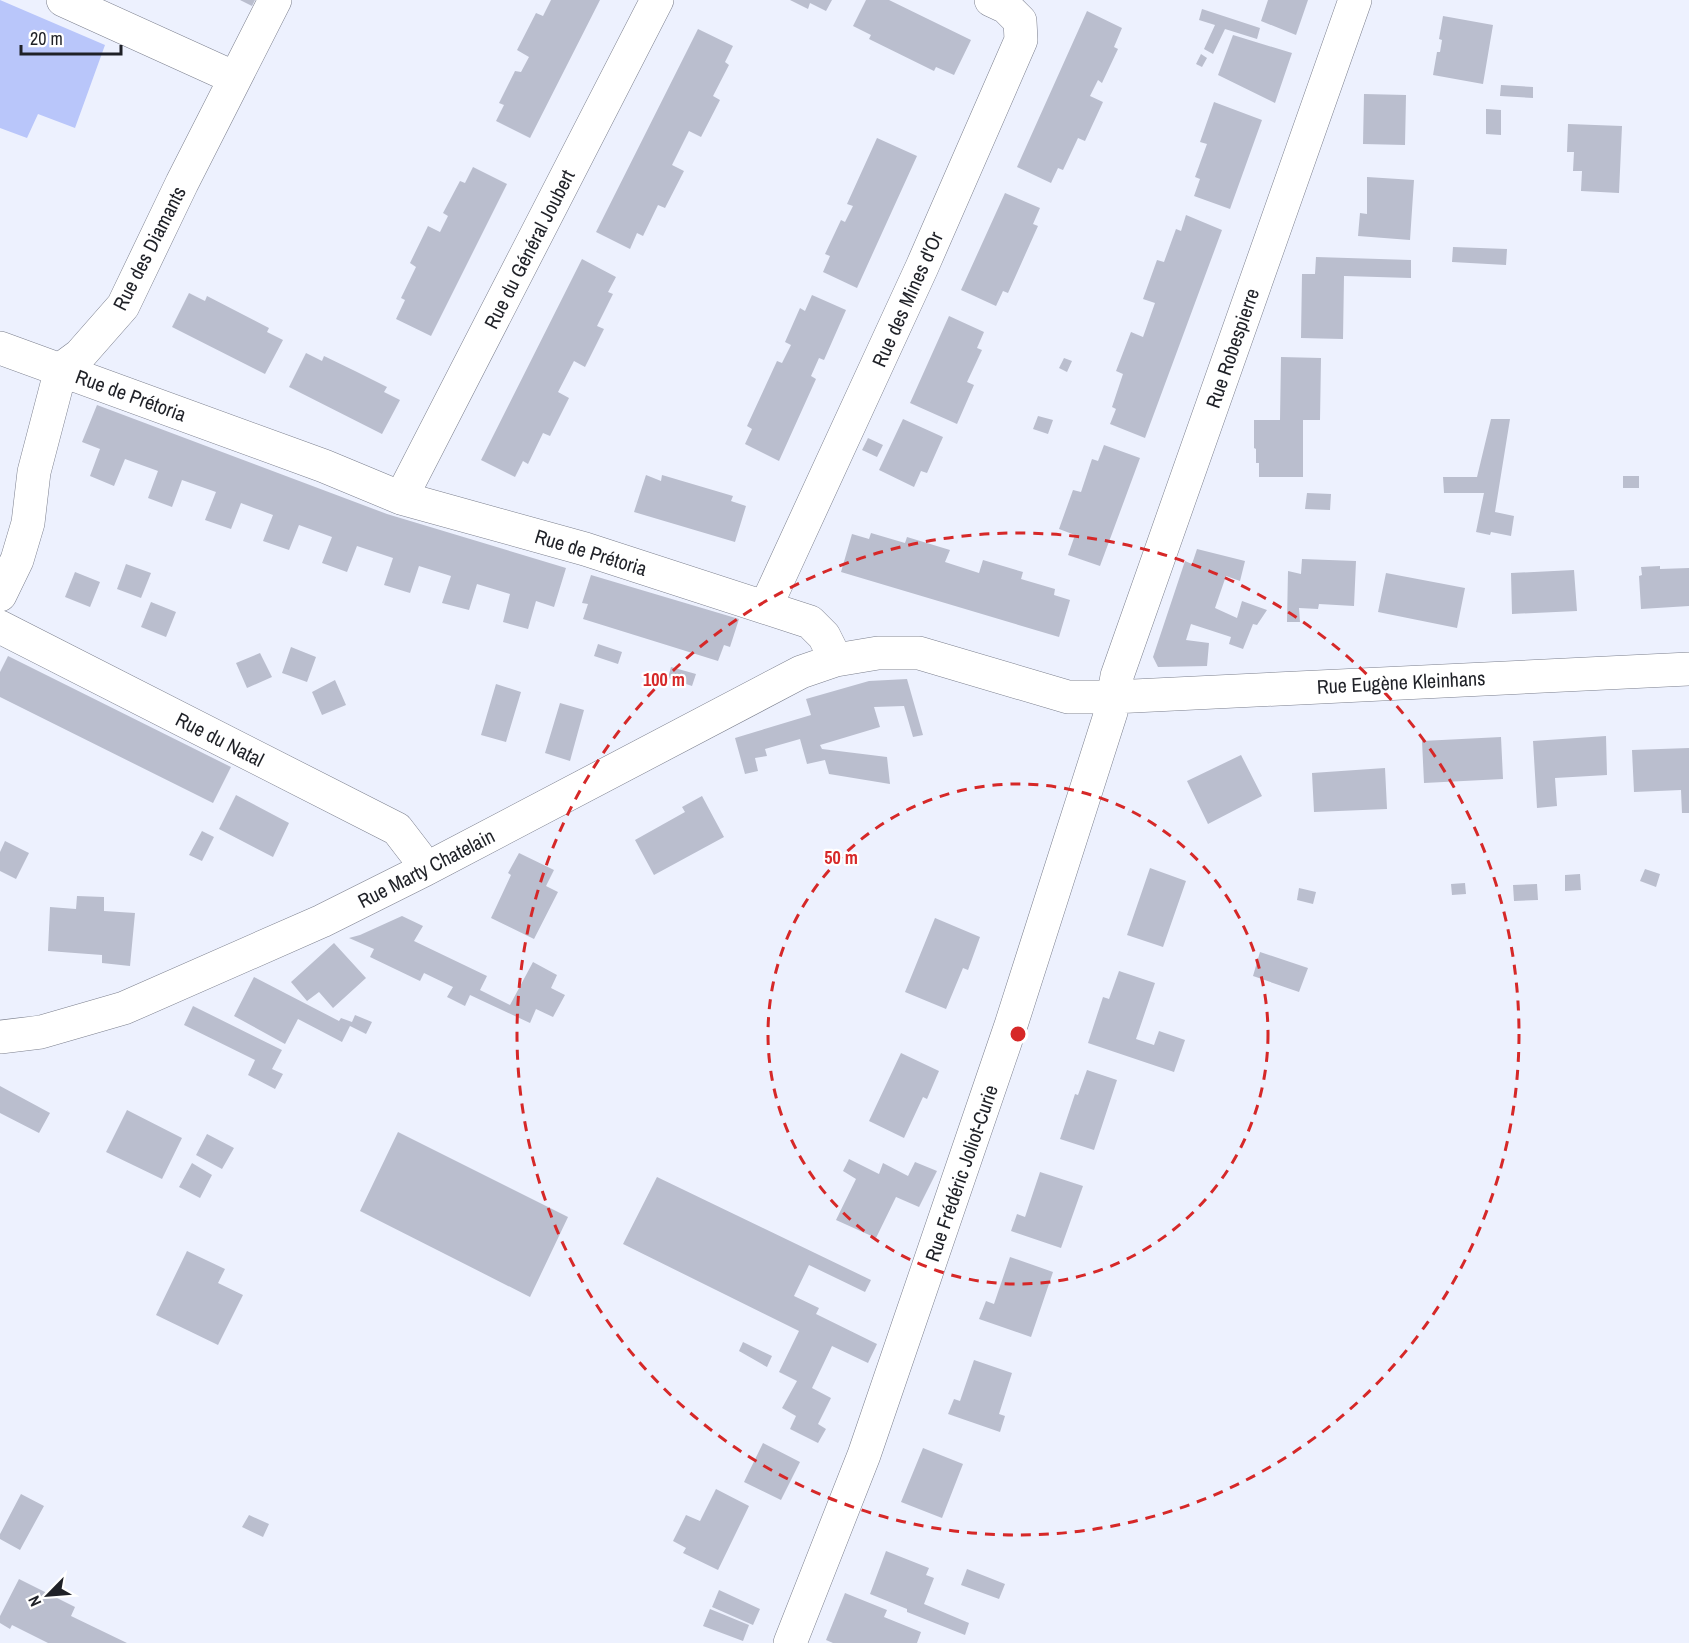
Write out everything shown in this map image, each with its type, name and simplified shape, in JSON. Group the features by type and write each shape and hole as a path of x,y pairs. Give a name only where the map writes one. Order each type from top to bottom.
{"street":[{"path":"63,0 235,78"},
{"name":"Rue des Diamants","path":"61,369 80,355 123,306 182,183 275,0"},
{"name":"Rue du Général Joubert","path":"401,498 657,0"},
{"name":"Rue des Mines d'Or","path":"766,606 922,267 1022,40 1020,21 1006,7 991,0"},
{"name":"Rue Robespierre","path":"1113,697 1117,676 1354,0"},
{"name":"Rue de Prétoria","path":"0,348 324,466 401,498 585,549 810,622 824,636 836,660"},
{"path":"0,595 17,560 28,523 34,472 61,369"},
{"name":"Rue du Natal","path":"0,627 398,829 417,855 424,870"},
{"path":"836,660 878,653 919,653 1068,697 1113,697"},
{"name":"Rue Marty Chatelain","path":"0,1037 41,1032 124,1008 322,921 801,672 836,660"},
{"name":"Rue Eugène Kleinhans","path":"1113,697 1689,669"},
{"name":"Rue Frédéric Joliot-Curie","path":"790,1643 864,1455 1011,1025 1111,712 1113,697"}],"shaded area":[{"path":"0,0 105,45 75,128 38,114 27,138 0,128"}],"building":[{"path":"240,0 255,0 252,6"},
{"path":"551,0 600,0 530,138 496,121 504,105 499,103 515,71 521,72 529,57 517,50 536,13 543,16"},
{"path":"790,0 832,0 826,11 810,3 808,9"},
{"path":"866,0 889,0 971,40 954,75 936,67 934,71 869,39 871,35 853,26"},
{"path":"1268,0 1308,0 1296,35 1261,21"},
{"path":"1202,9 1260,28 1257,39 1225,29 1213,54 1204,49 1215,25 1199,20"},
{"path":"1087,11 1122,28 1114,47 1118,49 1102,83 1098,80 1090,96 1103,102 1085,141 1078,138 1063,170 1058,168 1051,183 1017,167"},
{"path":"1443,16 1493,25 1483,84 1433,75 1437,52 1440,52 1442,40 1439,39"},
{"path":"698,29 733,46 725,62 729,65 713,96 720,100 701,137 689,131 672,165 684,171 665,208 658,205 643,236 637,233 630,249 596,232"},
{"path":"1233,35 1292,53 1275,103 1218,75"},
{"path":"1201,54 1207,58 1202,67 1196,64"},
{"path":"1501,85 1533,87 1533,98 1500,96"},
{"path":"1364,94 1406,95 1405,145 1363,144"},
{"path":"1214,102 1262,120 1230,209 1194,196 1200,179 1195,177 1207,144 1200,142"},
{"path":"1486,109 1501,110 1501,135 1486,134"},
{"path":"1568,124 1622,126 1619,193 1581,191 1582,171 1573,171 1574,152 1567,152"},
{"path":"877,138 917,156 857,288 823,272 830,256 825,254 841,220 845,222 853,206 847,204"},
{"path":"473,167 507,184 431,336 396,319 405,300 401,298 416,267 410,263 428,226 440,232 448,216 443,213 460,181 465,183"},
{"path":"1367,177 1414,180 1410,240 1358,236 1360,213 1367,214"},
{"path":"1005,193 1040,208 1033,224 1038,226 1008,293 1003,291 996,306 961,290"},
{"path":"1186,215 1222,230 1145,438 1110,424 1116,409 1112,407 1123,374 1116,371 1131,332 1143,337 1155,303 1143,299 1157,260 1164,262 1176,229 1181,231"},
{"path":"1453,247 1507,249 1506,265 1452,262"},
{"path":"1316,257 1411,260 1411,278 1344,276 1343,339 1301,338 1302,274 1315,274"},
{"path":"582,259 616,277 608,292 613,294 597,326 604,329 585,367 574,361 558,392 569,398 550,436 543,433 528,464 523,461 515,477 481,460"},
{"path":"189,293 205,301 207,296 269,328 267,332 283,340 265,374 172,327"},
{"path":"812,295 846,310 824,360 819,358 811,376 816,379 779,461 745,444 752,429 747,426 777,361 782,363 791,345 785,342 800,308 805,311"},
{"path":"949,316 984,332 977,348 982,350 967,382 974,385 957,424 910,403"},
{"path":"306,353 322,361 324,356 387,387 384,392 400,400 382,434 289,387"},
{"path":"1281,357 1321,358 1320,420 1303,420 1303,477 1259,477 1259,463 1256,463 1256,449 1254,448 1254,420 1280,420"},
{"path":"1064,358 1072,361 1067,372 1059,368"},
{"path":"97,405 387,514 566,568 554,607 536,601 528,629 503,622 510,594 477,584 469,610 442,603 451,576 419,566 410,593 384,585 393,558 357,546 347,572 322,563 332,537 299,525 289,550 263,541 273,515 241,503 231,529 205,520 216,492 182,480 172,507 148,498 158,471 125,459 114,486 90,476 100,449 82,442"},
{"path":"1038,416 1053,420 1048,434 1033,429"},
{"path":"903,419 943,437 927,473 921,471 914,487 879,470"},
{"path":"1491,419 1510,419 1495,512 1514,516 1511,536 1476,532 1484,493 1444,493 1443,477 1477,477"},
{"path":"868,438 883,445 877,457 862,450"},
{"path":"1104,445 1140,458 1100,566 1068,555 1075,535 1059,529 1073,490 1081,492 1092,459 1098,461"},
{"path":"646,475 661,481 662,475 733,496 731,501 746,506 735,542 634,512"},
{"path":"1623,476 1639,476 1639,488 1623,488"},
{"path":"1307,493 1331,494 1330,510 1305,509"},
{"path":"871,533 905,543 907,537 950,550 945,562 979,573 983,560 1023,572 1021,579 1055,589 1054,595 1070,600 1059,637 841,572 852,534 869,539"},
{"path":"1197,549 1245,561 1240,581 1226,576 1215,608 1237,618 1242,601 1267,610 1257,625 1253,624 1243,649 1229,644 1231,637 1191,624 1186,640 1209,643 1207,666 1158,667 1153,657 1185,561 1192,564"},
{"path":"1302,559 1356,561 1354,606 1319,604 1318,609 1299,608 1300,622 1287,622 1288,571 1301,574"},
{"path":"126,564 151,573 141,598 117,589"},
{"path":"1660,566 1660,569 1689,568 1689,606 1641,609 1639,576 1642,575 1641,567"},
{"path":"1574,570 1577,611 1512,614 1511,573"},
{"path":"75,572 100,582 90,607 65,597"},
{"path":"1386,573 1465,588 1457,628 1378,612"},
{"path":"591,575 739,619 730,647 724,645 718,661 583,619 588,604 582,603"},
{"path":"151,602 176,612 166,637 141,627"},
{"path":"598,644 622,652 618,664 594,656"},
{"path":"291,647 316,657 307,682 282,673"},
{"path":"260,653 272,677 247,688 236,663"},
{"path":"8,656 231,767 213,803 0,697 0,672"},
{"path":"671,667 696,674 692,686 668,678"},
{"path":"907,679 923,735 913,737 904,706 874,707 880,727 820,745 822,749 887,757 890,784 829,774 825,760 807,764 800,739 765,749 767,756 755,758 758,771 745,774 735,738 811,715 806,699 869,681"},
{"path":"335,680 346,705 322,715 312,692"},
{"path":"496,684 521,692 506,742 481,735"},
{"path":"560,703 584,710 570,761 545,753"},
{"path":"1606,736 1607,775 1555,778 1557,806 1537,808 1533,741"},
{"path":"1501,737 1503,779 1424,783 1422,741"},
{"path":"1689,748 1689,813 1682,813 1681,790 1634,792 1632,750"},
{"path":"1241,755 1262,796 1208,824 1187,781"},
{"path":"1385,768 1387,809 1314,812 1312,773"},
{"path":"236,795 289,823 273,857 219,829"},
{"path":"702,796 724,837 654,875 635,840 685,812 682,807"},
{"path":"202,831 214,837 202,861 189,855"},
{"path":"5,841 29,853 16,879 0,871 0,852"},
{"path":"519,853 554,870 546,886 558,892 534,939 491,918 511,875 508,873"},
{"path":"1150,868 1186,881 1163,947 1127,935"},
{"path":"1645,869 1660,874 1656,887 1640,881"},
{"path":"1580,874 1581,890 1565,891 1565,875"},
{"path":"1465,883 1466,894 1452,895 1451,884"},
{"path":"1537,884 1538,900 1514,901 1513,885"},
{"path":"1299,888 1316,892 1313,904 1297,900"},
{"path":"77,896 104,897 104,911 135,913 130,966 102,963 102,955 48,951 50,907 76,909"},
{"path":"402,916 423,926 414,941 487,976 480,990 510,1005 533,962 557,975 551,988 565,995 553,1017 536,1009 530,1023 470,995 465,1006 447,997 453,987 424,973 420,981 370,957 374,949 349,938"},
{"path":"935,918 980,937 968,970 963,968 946,1009 905,992"},
{"path":"334,943 366,978 333,1008 319,992 307,1001 291,982"},
{"path":"1260,952 1308,968 1299,992 1253,976"},
{"path":"1119,971 1155,983 1136,1039 1154,1045 1159,1031 1185,1040 1174,1072 1088,1043 1103,997 1109,999"},
{"path":"254,977 339,1021 341,1018 352,1022 355,1015 372,1022 366,1034 350,1026 342,1042 298,1019 285,1044 234,1016"},
{"path":"193,1006 282,1050 272,1069 283,1074 275,1089 248,1075 255,1060 184,1025"},
{"path":"901,1053 939,1071 927,1099 923,1097 904,1138 869,1121"},
{"path":"1087,1070 1117,1080 1094,1150 1060,1139 1075,1094 1078,1095"},
{"path":"0,1086 50,1113 39,1133 0,1113"},
{"path":"127,1110 182,1138 162,1179 106,1152"},
{"path":"398,1132 568,1217 530,1297 360,1211"},
{"path":"207,1134 234,1148 222,1169 196,1155"},
{"path":"849,1159 879,1174 883,1163 908,1176 915,1162 937,1171 919,1207 896,1197 876,1238 836,1220 856,1179 843,1171"},
{"path":"192,1163 212,1175 200,1198 179,1187"},
{"path":"1040,1172 1083,1186 1061,1248 1011,1231 1017,1214 1025,1217"},
{"path":"657,1177 871,1280 865,1292 809,1265 794,1296 819,1308 816,1314 877,1344 868,1363 832,1346 812,1388 831,1398 818,1424 826,1429 818,1443 790,1429 796,1416 782,1408 797,1381 779,1372 799,1331 623,1244"},
{"path":"187,1251 225,1269 218,1283 243,1295 218,1345 156,1315"},
{"path":"1010,1257 1053,1272 1031,1337 979,1319 986,1301 994,1304"},
{"path":"743,1342 772,1356 767,1367 739,1351"},
{"path":"974,1360 1012,1373 999,1414 1005,1416 1000,1432 948,1414 954,1399 960,1401"},
{"path":"763,1443 800,1462 781,1500 744,1482"},
{"path":"923,1448 963,1464 942,1518 901,1502"},
{"path":"716,1489 749,1506 718,1570 683,1553 686,1548 673,1541 686,1515 700,1521"},
{"path":"21,1494 44,1506 20,1550 0,1539 0,1534"},
{"path":"249,1515 269,1524 263,1537 242,1527"},
{"path":"886,1551 929,1568 926,1575 934,1578 924,1604 969,1623 965,1635 907,1612 907,1609 870,1594"},
{"path":"967,1569 1005,1584 999,1599 961,1585"},
{"path":"19,1579 75,1607 71,1616 127,1643 48,1643 12,1625 10,1629 0,1623 0,1616"},
{"path":"719,1590 760,1609 753,1625 712,1607"},
{"path":"845,1593 887,1610 884,1617 921,1632 917,1643 833,1643 826,1640"},
{"path":"710,1609 749,1625 743,1641 703,1626"}]}
